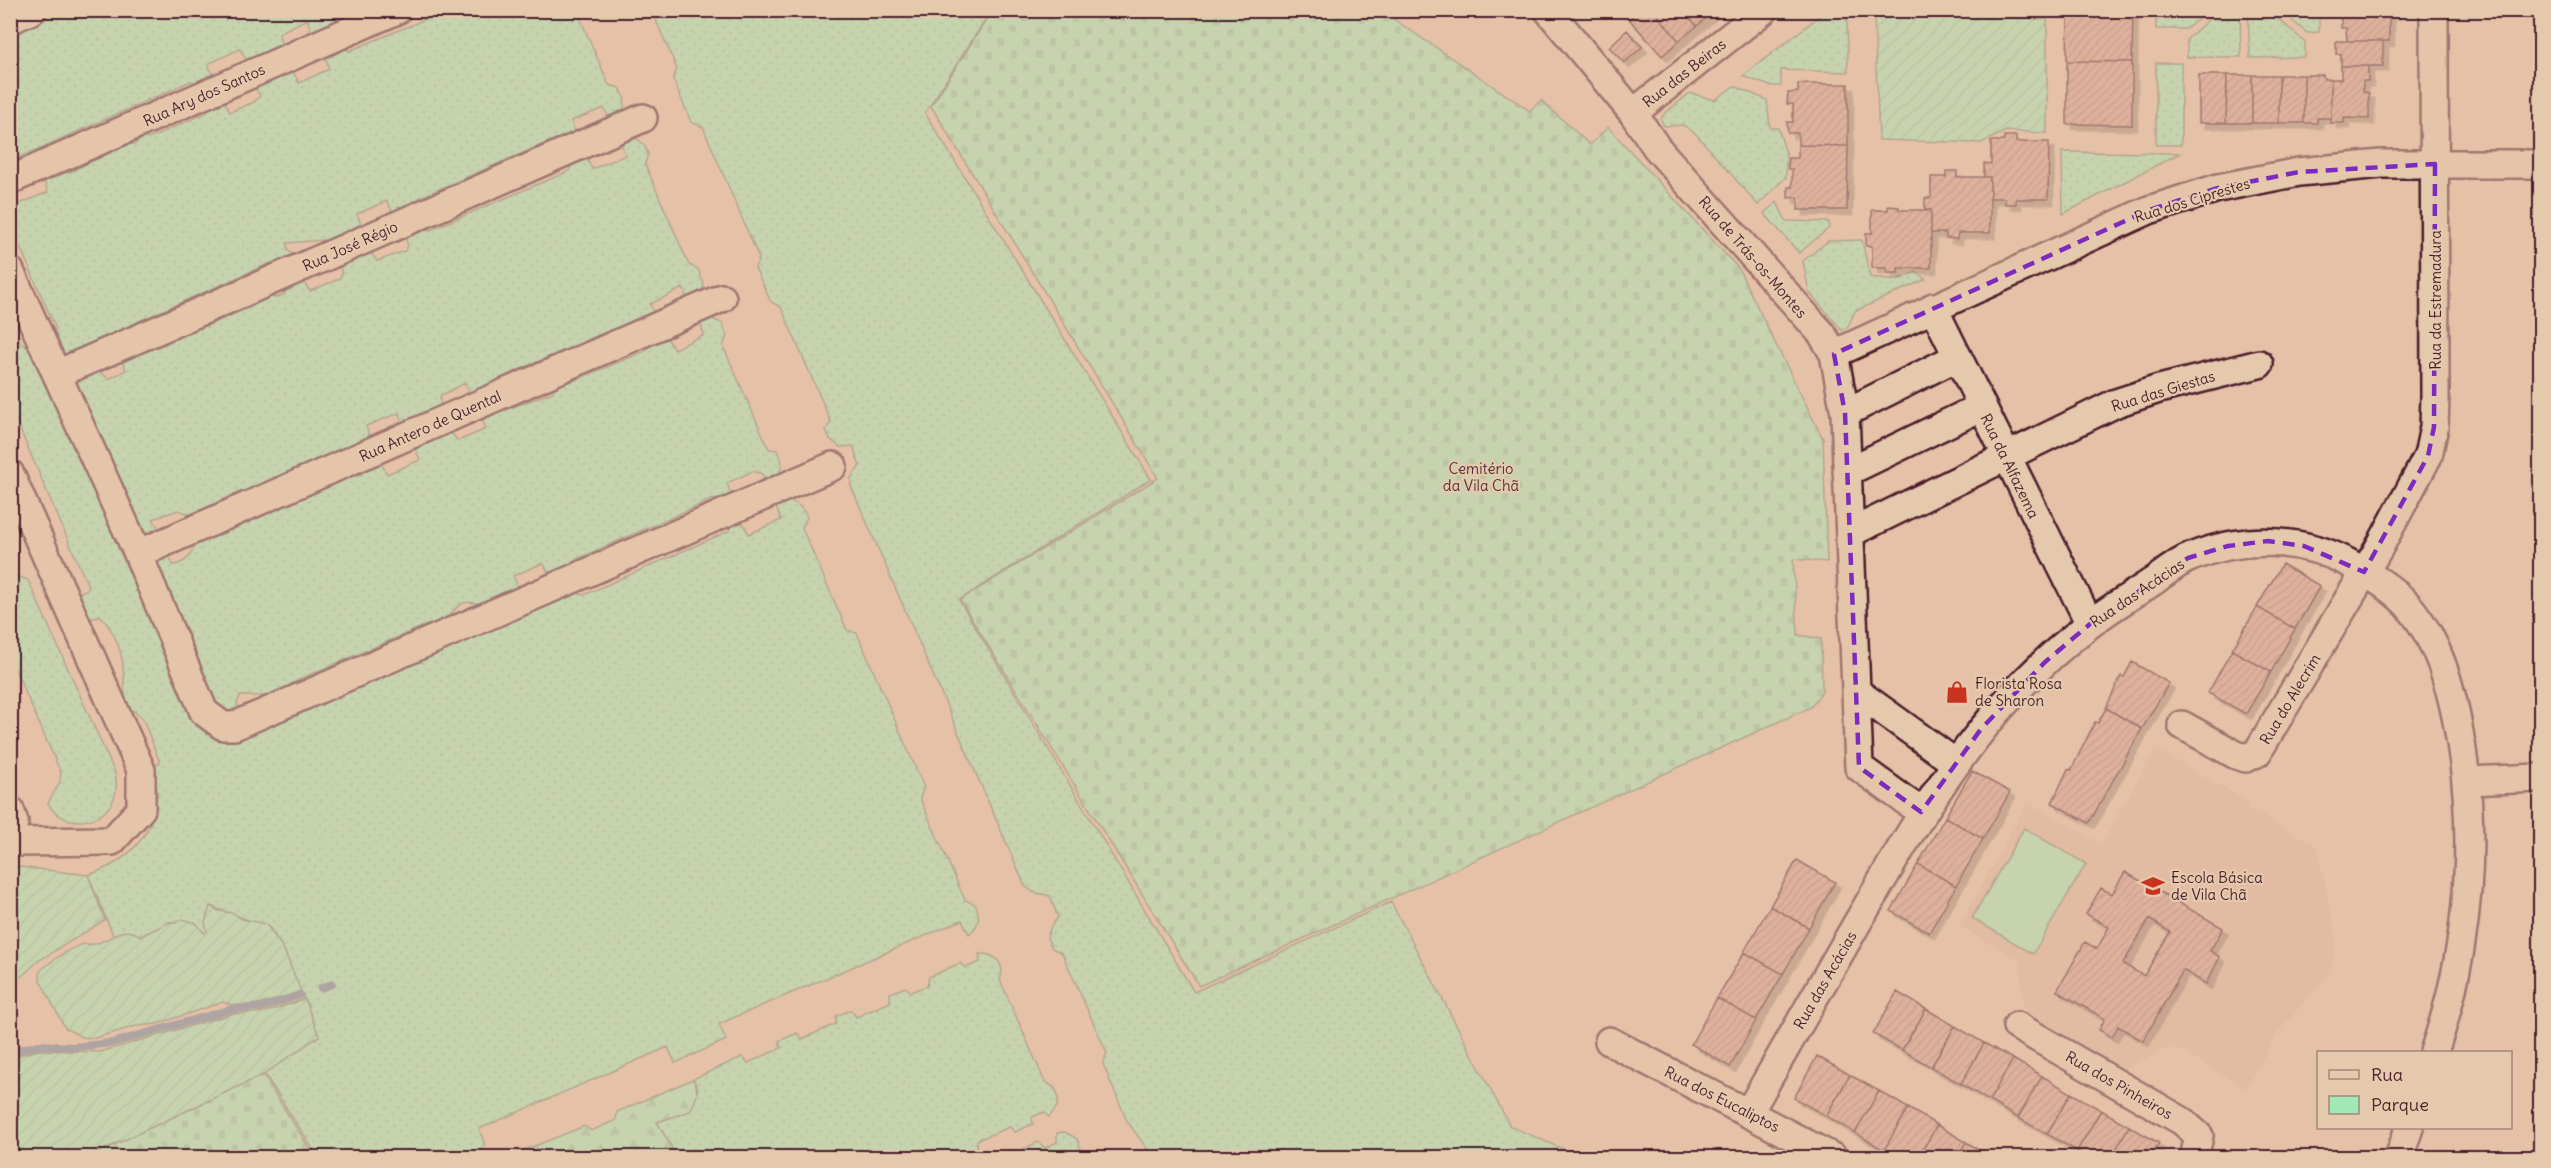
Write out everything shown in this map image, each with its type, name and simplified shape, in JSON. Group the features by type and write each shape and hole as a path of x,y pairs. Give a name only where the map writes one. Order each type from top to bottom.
{"street":[{"path":"10,20 32,10"},
{"name":"Rua Ary dos Santos","path":"10,180 398,10"},
{"name":"Rua de Trás-os-Montes","path":"1548,10 1633,113 1657,148 1822,334 1834,354 1845,414 1859,767 1921,812"},
{"name":"Rua das Beiras","path":"1633,113 1764,10"},
{"name":"Rua da Estremadura","path":"2364,572 2428,456 2434,427 2434,10"},
{"name":"Rua José Régio","path":"57,374 643,118"},
{"name":"Rua dos Ciprestes","path":"1834,354 2149,210 2218,188 2299,172 2381,164 2541,165"},
{"path":"10,271 138,554 204,712 223,726 234,726 832,466"},
{"name":"Rua Antero de Quental","path":"138,554 723,298"},
{"name":"Rua da Alfazema","path":"1933,307 2005,457 2090,624"},
{"path":"1845,414 1958,357"},
{"name":"Rua das Giestas","path":"2005,457 2116,403 2159,389 2259,364"},
{"path":"1847,472 1981,407"},
{"path":"1850,533 2005,457"},
{"path":"10,474 141,770 141,809 112,841 18,842 10,835 14,822 10,810"},
{"name":"Rua das Acácias","path":"1749,1113 1921,812 1954,762 1981,729 2045,662 2090,624 2188,558 2228,546 2268,541 2304,546 2335,556 2364,572 2410,608 2431,637 2451,690 2467,781 2469,836 2463,934 2456,979 2435,1051"},
{"name":"Rua do Alecrim","path":"2182,724 2236,755 2246,758 2257,753 2364,572"},
{"path":"1857,692 1954,762"},
{"path":"2467,781 2541,778"},
{"name":"Rua dos Pinheiros","path":"2017,1026 2182,1121 2199,1136 2194,1158"},
{"name":"Rua dos Eucaliptos","path":"1609,1041 1834,1158"},
{"path":"2399,1158 2409,1129"}],"highlighted area":[{"path":"2435,164 2434,427 2428,456 2364,572 2304,546 2268,541 2228,546 2188,558 2090,624 2045,662 1981,729 1921,812 1859,767 1845,413 1834,354 2149,210 2218,188 2299,172"}],"shaded area":[{"name":"Escola Básica de Vila Chã","path":"2155,748 2249,802 2248,808 2317,846 2336,935 2331,972 2278,1032 2246,1089 2173,1046 2122,1070 2024,1013 2020,961 1959,926 2028,802 2102,844"}],"green space":[{"name":"Cemitério da Vila Chã","path":"1380,10 1530,111 1541,100 1590,145 1608,127 1738,268 1823,439 1827,562 1793,559 1798,635 1821,639 1822,691 1811,707 1199,986 960,600 1158,478 931,106 992,11"},
{"path":"2156,10 2208,11 2186,29 2156,29"},
{"path":"58,11 350,11 343,13 341,21 313,36 307,19 279,33 282,50 249,64 240,49 208,64 214,78 201,84 191,81 11,161 11,31"},
{"path":"445,11 577,11 609,85 620,88 623,93 625,103 622,111 611,122 604,108 571,121 577,137 561,144 555,139 418,198 417,201 422,202 395,217 387,201 357,214 363,230 329,244 324,240 287,243 288,250 298,259 283,266 270,263 137,322 137,329 72,357 58,352 47,334 56,329 11,226 10,191 17,205 48,192 42,176 58,170 68,173 126,145 135,144 142,137 148,139 206,113 211,103 224,100 230,112 254,102 260,96 253,83 291,67 299,83 329,69 326,59 321,55 342,44 349,51"},
{"path":"652,11 991,11 925,113 1151,479 959,600 1194,992 1391,902 1510,1126 1581,1157 1153,1157 1127,1121 1103,1064 1107,1053 1062,953 1052,948 1047,938 1051,926 1058,917 1050,896 1033,892 1025,886 851,486 851,478 860,466 853,446 840,447 830,439 826,430 831,422 781,307 771,302 755,268 759,258 703,127 691,122 673,79 677,69"},
{"path":"1826,11 1847,11 1848,72 1781,70 1781,86 1770,86 1743,76"},
{"path":"2218,11 2240,11 2241,57 2187,57 2187,39"},
{"path":"2248,11 2270,12 2305,42 2305,57 2250,58"},
{"path":"2281,11 2319,11 2319,32 2307,33"},
{"path":"1874,15 2047,19 2047,133 2006,131 1981,143 1879,140"},
{"path":"2156,63 2181,63 2181,145 2156,145"},
{"path":"1734,86 1767,100 1770,128 1778,128 1786,153 1786,177 1758,205 1696,134 1683,125 1664,126 1661,119 1690,93 1715,100"},
{"path":"627,137 641,142 647,150 645,164 689,265 698,269 704,285 700,296 690,304 683,288 650,304 657,319 616,331 610,330 498,379 492,386 473,398 465,383 440,396 441,413 406,427 399,413 366,426 371,441 355,448 350,445 258,485 259,491 246,496 242,491 217,502 211,509 193,520 187,513 178,510 153,519 160,531 144,540 107,448 90,419 89,410 84,406 73,379 93,367 109,379 126,370 120,356 211,324 253,306 267,296 276,298 285,294 284,284 300,278 310,291 339,279 342,274 338,261 367,248 377,261 405,251 408,245 403,233 430,230 569,171 575,157 584,153 592,169 626,155 619,139"},
{"path":"2062,152 2180,153 2063,214"},
{"path":"1777,202 1786,221 1829,222 1829,228 1799,253 1764,213"},
{"path":"1862,240 1870,277 1897,280 1916,272 1926,279 1855,311 1847,328 1842,330 1809,292 1803,261 1828,241"},
{"path":"707,317 722,323 727,336 723,346 769,449 777,450 780,457 781,466 778,476 767,483 762,474 753,471 727,483 732,498 721,503 713,499 572,561 568,570 551,577 543,563 513,576 520,592 478,610 476,603 461,604 450,616 453,619 432,628 426,625 309,675 291,684 272,700 264,696 240,696 237,703 242,713 225,718 214,712 153,566 156,558 167,551 173,565 179,564 190,554 200,535 255,518 258,511 282,502 291,504 321,487 330,486 340,478 362,474 363,468 379,460 387,474 420,460 413,444 448,429 458,441 486,429 480,413 499,404 506,410 553,392 556,381 562,378 571,382 646,351 656,338 665,335 674,349 704,335 699,319"},
{"path":"10,319 21,343 32,350 38,362 126,563 131,567 221,738 574,592 584,595 729,531 733,522 741,519 749,534 781,520 775,504 785,501 798,505 807,517 802,528 847,630 857,633 924,787 920,798 965,900 975,904 978,921 975,928 969,934 962,920 719,1024 726,1040 675,1063 668,1047 479,1129 485,1145 474,1157 318,1157 264,1073 319,1036 283,948 270,928 210,906 207,931 204,933 196,923 170,922 141,936 113,935 88,875 121,859 134,848 144,834 152,820 156,803 157,786 153,767 160,763 143,719 125,703 123,667 119,646 114,636 100,615 85,622 73,596 89,588 11,409"},
{"path":"19,577 28,580 115,773 116,790 111,804 103,813 92,819 79,821 67,819 56,813 48,803 60,782 61,773 11,660 11,578"},
{"path":"2024,828 2086,864 2033,954 1972,918"},
{"path":"11,866 88,875 105,920 38,961 11,986"},
{"path":"210,906 219,911 233,913 242,919 266,924 283,948 301,991 273,1001 252,1005 232,1005 223,1002 157,1024 136,1026 95,1038 82,1037 65,1028 40,980 40,971 44,967 80,945 96,944 119,933 129,931 141,936 170,922 176,923 182,919 196,923 204,933 207,931 205,922"},
{"path":"979,954 990,955 998,960 1002,969 1000,980 1045,1082 1057,1092 1057,1107 1049,1117 1044,1112 1032,1117 1033,1124 1015,1132 1010,1127 977,1140 977,1148 959,1156 954,1151 939,1157 677,1157 657,1122 690,1111 698,1088 693,1079 742,1057 748,1063 781,1048 779,1041 797,1033 802,1039 836,1024 836,1016 851,1010 856,1017 890,1002 890,993 906,987 911,992 927,986 929,977 960,963 965,968 980,962"},
{"path":"305,999 319,1036 263,1075 88,1157 11,1157 11,1057 39,1050 100,1052 232,1014 266,1012"},
{"path":"263,1075 315,1157 88,1157"},
{"path":"693,1079 697,1095 690,1111 657,1122 677,1157 506,1157 585,1126 591,1131 616,1120 617,1112"},
{"path":"1065,1132 1077,1139 1084,1157 1020,1157 1023,1149 1038,1142 1045,1148 1057,1142 1057,1133"}],"building":[{"path":"1639,10 1653,10 1679,41 1662,56 1629,19"},
{"path":"1653,10 1683,10 1697,26 1679,41"},
{"path":"1683,10 1714,10 1714,11 1697,26"},
{"path":"2068,10 2133,10 2132,62 2067,61"},
{"path":"2352,10 2395,10 2395,14 2352,14"},
{"path":"2341,14 2389,14 2389,41 2347,41 2346,28 2341,28"},
{"path":"1627,30 1642,47 1624,63 1609,47"},
{"path":"2336,41 2383,41 2383,66 2341,66 2341,54 2336,54"},
{"path":"2067,61 2132,62 2132,125 2067,124"},
{"path":"2341,66 2368,66 2368,81 2363,81 2363,92 2369,93 2369,119 2344,118 2344,123 2331,123 2331,79 2341,79"},
{"path":"2199,75 2227,75 2226,123 2199,123"},
{"path":"2227,75 2252,75 2252,123 2226,123"},
{"path":"2252,75 2279,75 2279,123 2252,123"},
{"path":"2279,75 2304,75 2304,123 2279,123"},
{"path":"2304,75 2323,75 2324,79 2331,79 2331,118 2317,118 2317,123 2304,123"},
{"path":"1798,84 1848,84 1848,146 1798,145 1798,133 1788,133 1787,122 1793,122 1793,104 1787,104 1788,93 1798,92"},
{"path":"2004,136 2016,136 2016,142 2049,142 2048,199 2016,199 2016,204 2005,204 2005,198 1990,198 1990,177 1984,177 1984,163 1991,164 1991,141 2004,141"},
{"path":"1798,145 1848,146 1847,210 1798,210 1798,197 1788,198 1788,187 1792,187 1792,169 1788,169 1788,158 1798,158"},
{"path":"1946,171 1957,171 1957,177 1990,177 1990,233 1958,233 1957,239 1946,238 1946,233 1931,233 1931,210 1925,211 1925,198 1931,198 1931,177 1946,177"},
{"path":"1888,206 1899,207 1899,210 1931,210 1931,268 1898,268 1898,273 1887,273 1887,268 1872,268 1872,246 1866,246 1866,233 1872,233 1872,210 1888,210"},
{"path":"2282,564 2320,586 2295,629 2257,607"},
{"path":"2257,607 2295,629 2271,672 2232,650"},
{"path":"2232,650 2271,672 2246,714 2208,693"},
{"path":"2132,662 2169,683 2142,729 2106,708 2121,676 2124,677"},
{"path":"2106,708 2142,729 2089,823 2052,803 2068,769 2071,770 2095,722 2098,723"},
{"path":"1972,771 2010,792 1983,839 1945,817"},
{"path":"1945,817 1983,839 1956,886 1918,864"},
{"path":"1797,860 1835,882 1809,928 1770,906"},
{"path":"1918,864 1956,886 1929,933 1891,911"},
{"path":"2125,872 2223,928 2210,951 2220,957 2206,984 2183,970 2143,1041 2118,1026 2112,1037 2099,1030 2105,1019 2057,991 2085,942 2097,949 2109,927 2086,914 2101,888 2112,894","holes":["2149,919 2170,932 2144,976 2123,964"]},
{"path":"1770,906 1809,928 1783,974 1744,952"},
{"path":"1744,952 1783,974 1756,1020 1717,998"},
{"path":"1897,992 1926,1009 1902,1050 1873,1034"},
{"path":"1717,998 1756,1020 1730,1067 1691,1044"},
{"path":"1926,1009 1955,1026 1931,1067 1902,1050"},
{"path":"1955,1026 1984,1043 1961,1084 1931,1067"},
{"path":"1984,1043 2013,1059 1989,1101 1961,1084"},
{"path":"1817,1056 1850,1075 1826,1116 1794,1098"},
{"path":"2013,1059 2042,1076 2018,1118 1989,1101"},
{"path":"1850,1075 1879,1091 1855,1133 1826,1116"},
{"path":"2042,1076 2071,1093 2047,1134 2018,1118"},
{"path":"1879,1091 1908,1108 1884,1150 1855,1133"},
{"path":"2071,1093 2101,1110 2077,1151 2047,1134"},
{"path":"1908,1108 1937,1125 1918,1158 1898,1158 1884,1150"},
{"path":"2101,1110 2129,1126 2111,1158 2088,1158 2077,1151"},
{"path":"1937,1125 1966,1142 1957,1158 1918,1158"},
{"path":"2129,1126 2159,1143 2150,1158 2111,1158"},
{"path":"1966,1142 1994,1158 1957,1158"}],"waterway":[{"path":"321,988 332,984"},
{"path":"10,1052 39,1045 74,1047 112,1043 232,1009 264,1007 300,995"}],"place":[{"name":"Florista Rosa de Sharon","path":"1957,692"},
{"name":"Escola Básica de Vila Chã","path":"2153,886"}]}
